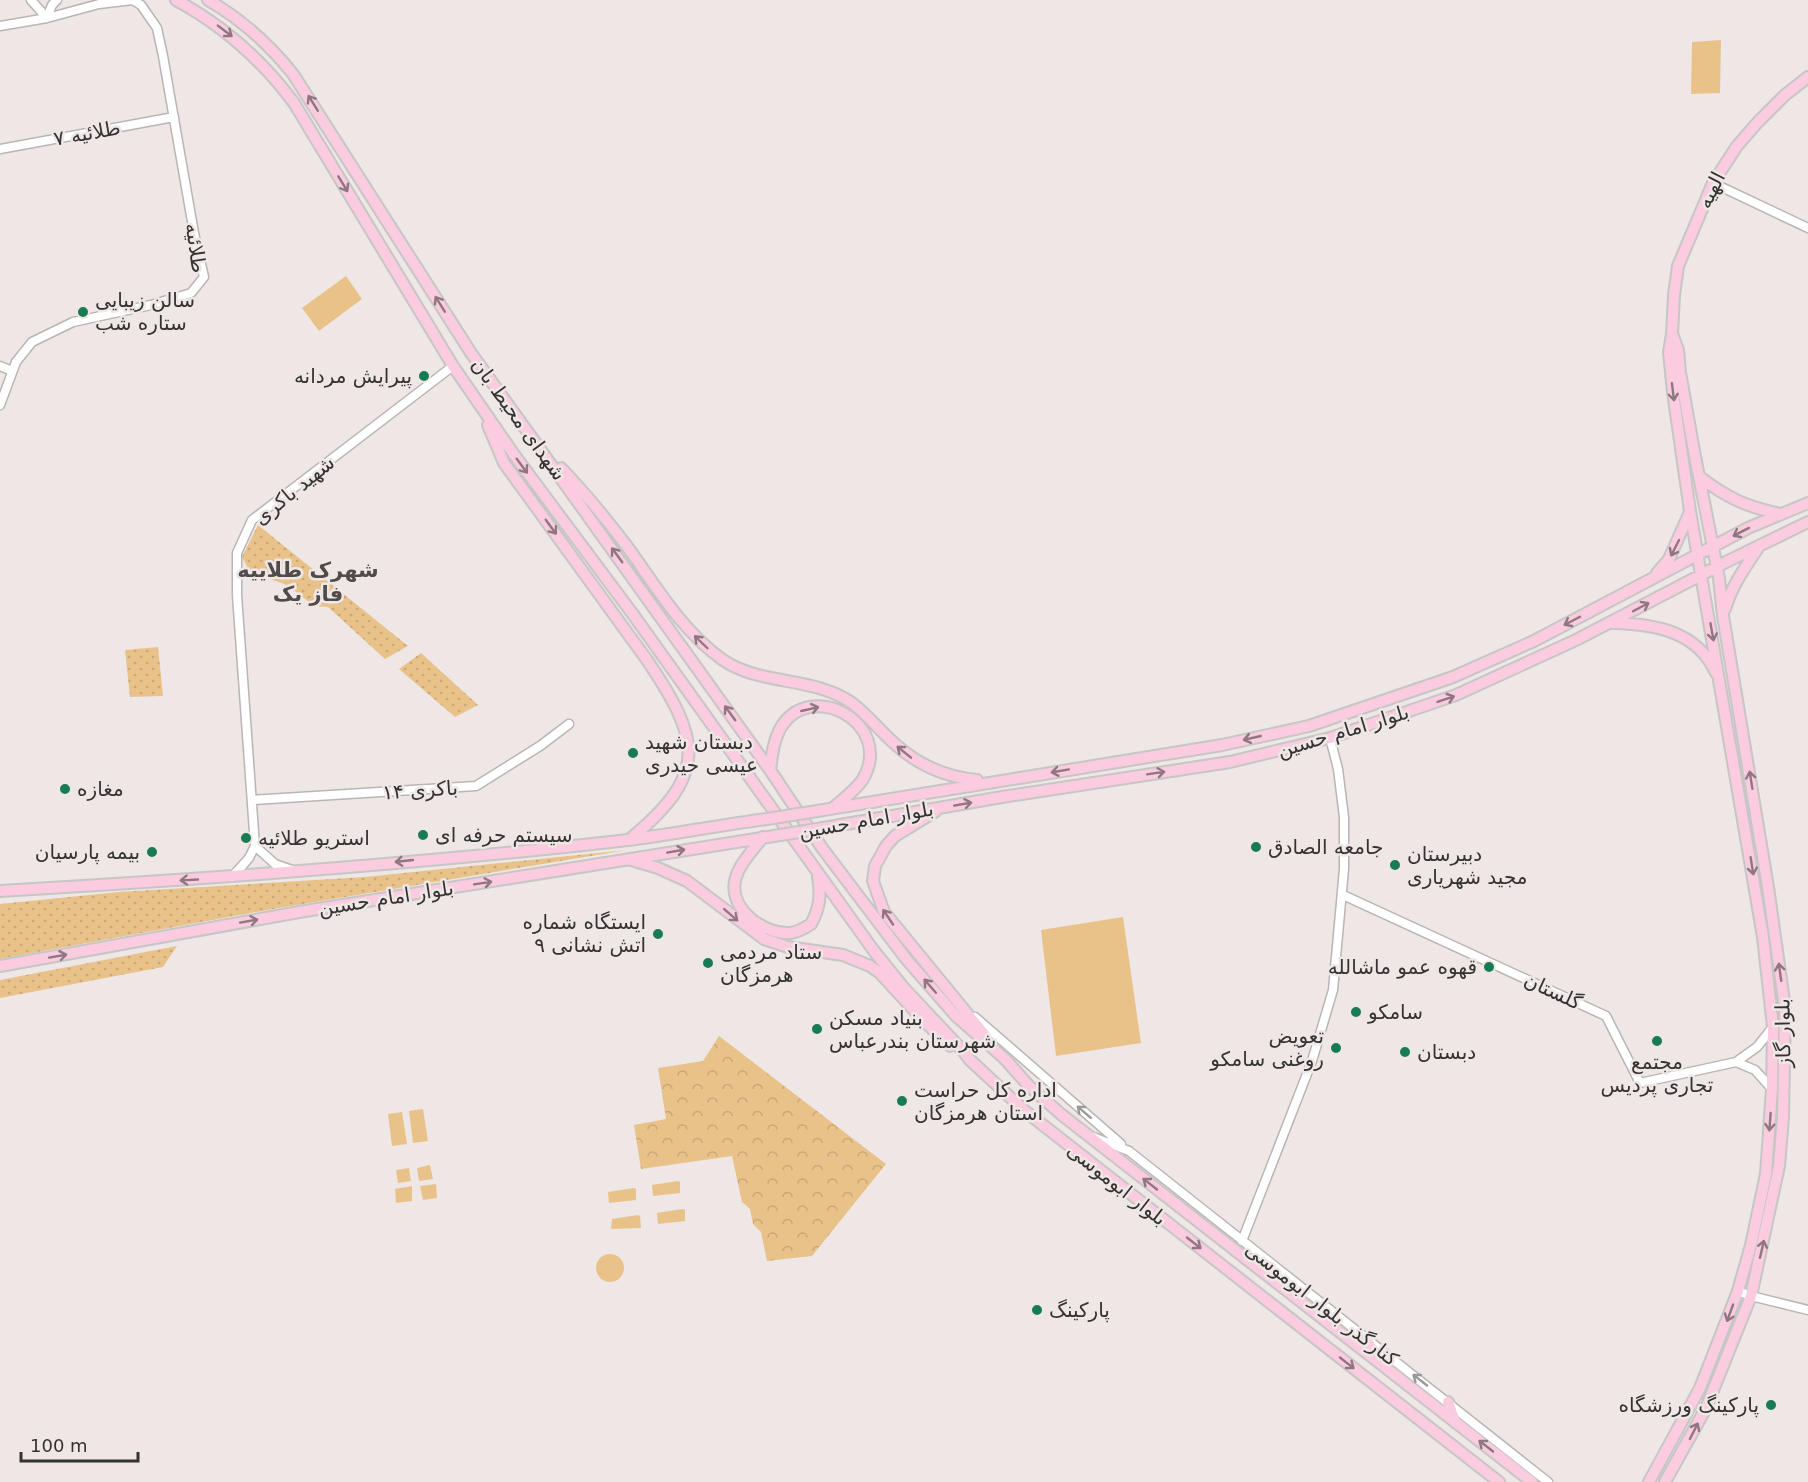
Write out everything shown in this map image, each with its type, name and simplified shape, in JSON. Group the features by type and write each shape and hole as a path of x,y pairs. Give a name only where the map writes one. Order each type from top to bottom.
{"main road":[{"name":"شهدای محیط بان","path":"176,0 231,36 253,54 294,103 453,366 515,456 768,802"},
{"name":"شهدای محیط بان","path":"208,0 244,25 274,51 293,74 471,353 770,770 822,848"},
{"name":"الهیه","path":"1702,575 1690,510 1669,352 1678,266 1713,183 1737,146 1785,95 1808,77"},
{"name":"الهیه","path":"1672,334 1678,350 1680,372 1717,566"},
{"path":"474,396 504,463 647,660 669,692 684,723 690,754 688,769 680,786 658,815 630,839"},
{"path":"535,441 576,483 609,523 691,632 725,661 747,672 831,692 867,716 910,757 939,772 954,777 998,781"},
{"path":"1700,477 1722,494 1738,502 1781,514"},
{"path":"1713,546 1748,528 1808,503"},
{"path":"1650,580 1667,563 1690,510"},
{"path":"1717,566 1808,522"},
{"path":"1724,616 1730,592 1761,543"},
{"name":"بلوار امام حسین","path":"0,891 232,877 630,839 1221,745 1309,726 1453,677 1534,641 1713,546"},
{"name":"بلوار امام حسین","path":"0,966 299,912 1230,762 1330,738 1456,695 1610,623 1717,566"},
{"name":"بلوار گاز","path":"1665,1482 1706,1408 1751,1296 1779,1166 1783,1117 1785,1008 1767,877 1717,566"},
{"name":"بلوار گاز","path":"1649,1482 1700,1388 1738,1291 1751,1245 1766,1174 1772,1089 1773,1027 1764,937 1702,575"},
{"path":"1610,623 1649,624 1677,634 1698,646 1711,661 1721,684"},
{"path":"770,770 772,751 778,734 787,720 795,714 817,707 832,708 853,717 868,742 868,764 863,778 856,787 832,808"},
{"name":"بلوار ابوموسی","path":"768,802 816,871 903,987 970,1060 1025,1111 1076,1152 1499,1482"},
{"path":"943,807 895,836 880,855 873,881 884,912 1005,1059"},
{"path":"768,836 745,861 735,881 735,893 739,904 748,916 760,925 778,932 790,933 811,924 820,898 816,871"},
{"name":"بلوار ابوموسی","path":"822,848 908,960 956,1016 1005,1059 1029,1086 1090,1137 1532,1482"},
{"path":"626,859 658,868 687,881 764,939 788,947 843,955 870,966 890,983 936,1034 970,1060"},
{"path":"1366,1338 1377,1361"},
{"path":"1448,1402 1455,1423"}],"street":[{"path":"31,0 47,18"},
{"path":"47,18 52,5 57,0"},
{"name":"طلائیه","path":"0,405 16,362 33,342 73,322 151,305 190,293 204,277 157,28 141,5 133,0 99,4 47,18"},
{"path":"0,26 47,18"},
{"name":"طلائیه ۷","path":"0,149 174,117"},
{"path":"1713,183 1808,228"},
{"path":"0,366 12,371"},
{"name":"شهید باکری","path":"255,846 237,595 237,553 243,538 252,520 453,366"},
{"name":"باکری ۱۴","path":"252,800 476,786 540,746 569,724"},
{"path":"1242,1241 1293,1111 1333,990 1343,894 1344,817 1338,769 1330,738"},
{"path":"232,877 249,858 255,846 275,864 297,871"},
{"name":"گلستان","path":"1343,894 1606,1016 1640,1083 1736,1062 1757,1047 1773,1027"},
{"path":"957,1002 1129,1151"},
{"path":"1736,1062 1755,1070 1772,1089"},
{"name":"کنارگذر بلوار ابوموسی","path":"1090,1137 1105,1140 1129,1151 1548,1482"},
{"path":"1738,1291 1808,1310"}],"green space":[{"path":"1721,40 1720,93 1691,94 1692,42"},
{"path":"346,276 362,299 319,331 302,308"},
{"path":"258,525 408,646 385,659 328,607 314,606 287,585 250,572 242,557"},
{"path":"158,647 163,696 130,697 125,650"},
{"path":"421,653 478,705 455,717 399,669"},
{"path":"627,850 273,909 0,959 0,904 119,892 365,877"},
{"path":"1123,917 1141,1043 1056,1056 1041,930"},
{"path":"177,946 163,967 0,998 0,980"},
{"path":"719,1036 886,1164 812,1256 767,1261 761,1232 753,1224 750,1209 742,1202 732,1156 641,1169 634,1125 666,1119 658,1068 703,1061"},
{"path":"423,1109 428,1141 413,1143 409,1111"},
{"path":"402,1112 407,1144 392,1146 388,1114"},
{"path":"430,1165 433,1179 419,1181 417,1168"},
{"path":"409,1168 411,1181 398,1183 396,1170"},
{"path":"680,1182 680,1193 653,1196 652,1185"},
{"path":"436,1184 437,1198 423,1200 420,1186"},
{"path":"412,1186 412,1201 396,1203 395,1189"},
{"path":"636,1189 636,1200 609,1203 608,1192"},
{"path":"685,1210 685,1221 658,1224 657,1213"},
{"path":"638,1215 641,1228 611,1229 612,1219"},
{"path":"610,1254 620,1258 624,1268 620,1278 610,1282 600,1278 596,1268 600,1258"}],"place":[{"name":"سالن زیبایی ستاره شب","path":"83,312"},
{"name":"پیرایش مردانه","path":"424,376"},
{"name":"دبستان شهید عیسی حیدری","path":"633,753"},
{"name":"مغازه","path":"65,789"},
{"name":"سیستم حرفه ای","path":"423,835"},
{"name":"استریو طلائیه","path":"246,838"},
{"name":"جامعه الصادق","path":"1256,847"},
{"name":"بیمه پارسیان","path":"152,852"},
{"name":"دبیرستان مجید شهریاری","path":"1395,865"},
{"name":"ایستگاه شماره ۹ اتش نشانی","path":"658,934"},
{"name":"ستاد مردمی هرمزگان","path":"708,963"},
{"name":"قهوه عمو ماشالله","path":"1489,967"},
{"name":"سامکو","path":"1356,1012"},
{"name":"بنیاد مسکن شهرستان بندرعباس","path":"817,1029"},
{"name":"مجتمع تجاری پردیس","path":"1657,1041"},
{"name":"تعویض روغنی سامکو","path":"1336,1048"},
{"name":"دبستان","path":"1405,1052"},
{"name":"اداره کل حراست استان هرمزگان","path":"902,1101"},
{"name":"پارکینگ","path":"1037,1310"},
{"name":"پارکینگ ورزشگاه","path":"1771,1405"}],"district":[{"name":"شهرک طلاییه فاز یک","path":"308,582"}]}
